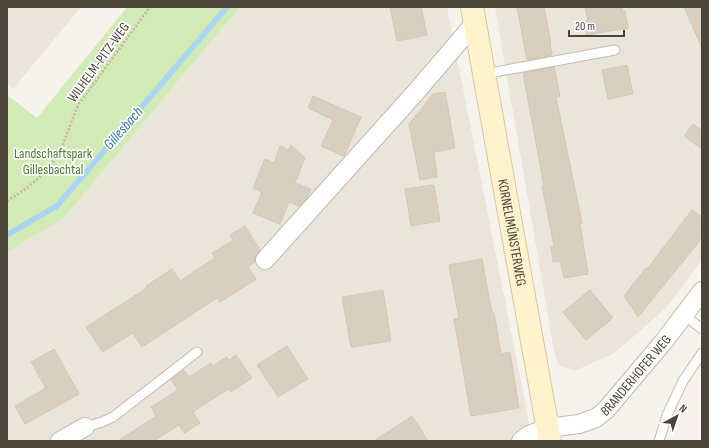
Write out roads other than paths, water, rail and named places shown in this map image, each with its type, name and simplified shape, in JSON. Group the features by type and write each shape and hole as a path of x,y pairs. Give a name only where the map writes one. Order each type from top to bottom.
{"street":[{"name":"KORNELIMÜNSTERWEG","path":"473,15 549,435"},
{"name":"KORNELIMÜNSTERWEG","path":"265,260 415,93 473,15"},
{"name":"BRANDERHOFER WEG","path":"521,441 529,435 549,435 596,418 606,410 665,340 702,291"},
{"path":"60,441 85,427"}],"lane":[{"path":"484,74 615,50"},
{"path":"684,315 702,329"},
{"path":"85,427 113,417 197,352"},
{"path":"659,441 667,415 684,382 702,353"}],"waterway":[{"name":"Gillesbach","path":"7,235 57,206 227,7"}],"park label":[{"name":"Landschaftspark Gillesbachtal","path":"53,162"}]}
